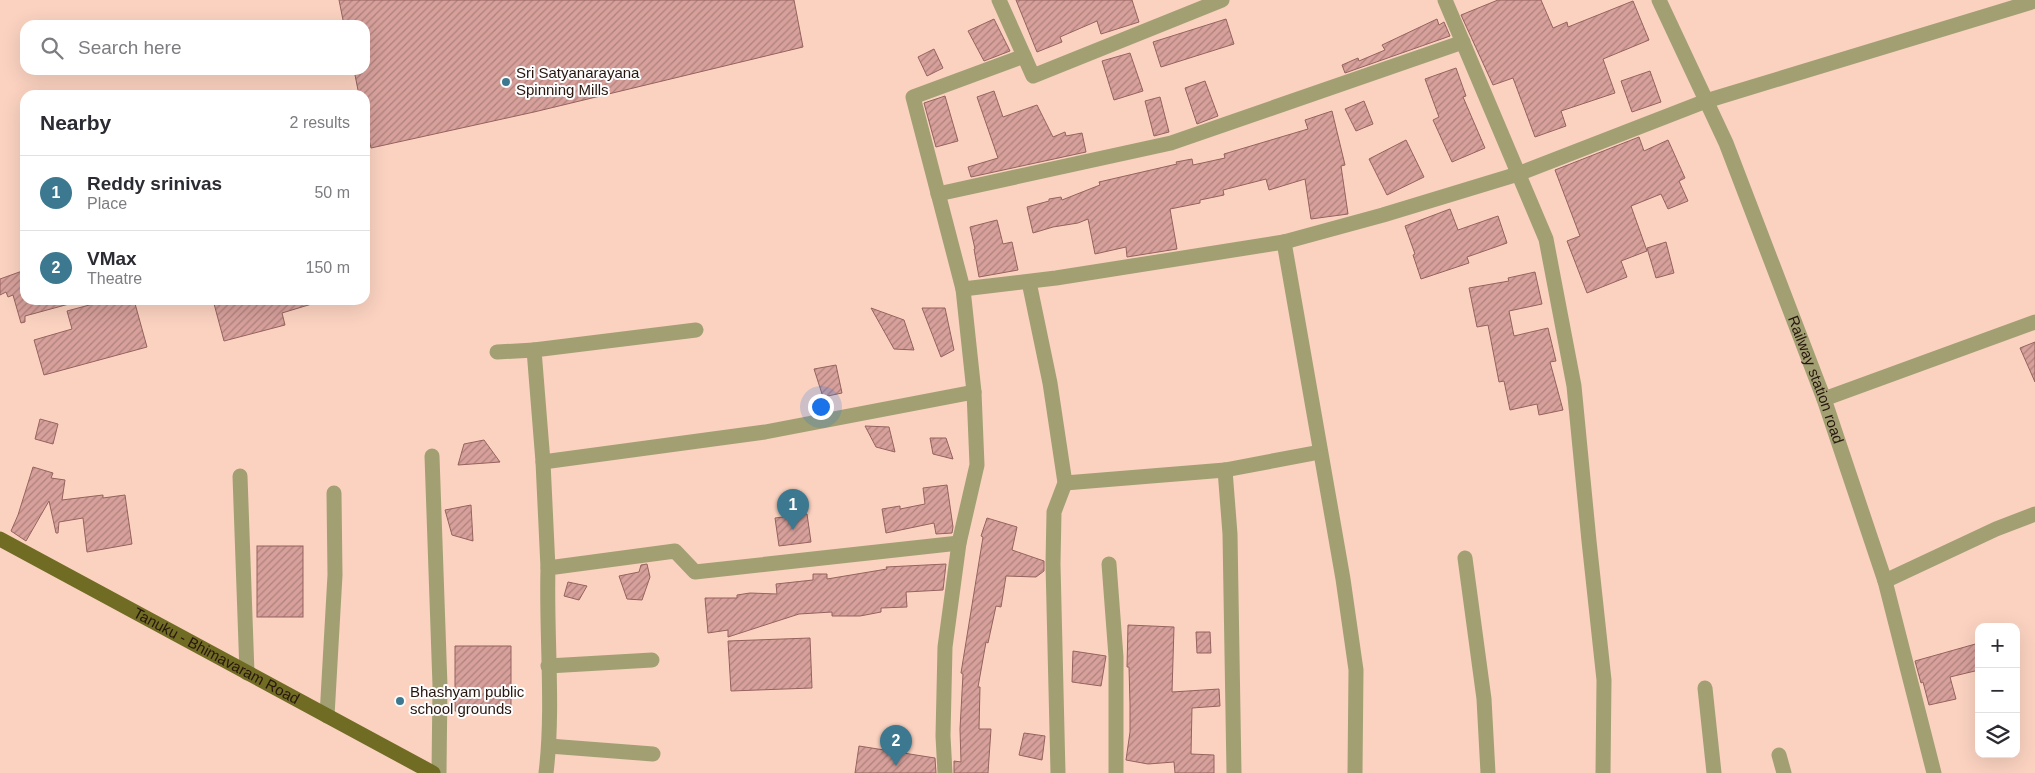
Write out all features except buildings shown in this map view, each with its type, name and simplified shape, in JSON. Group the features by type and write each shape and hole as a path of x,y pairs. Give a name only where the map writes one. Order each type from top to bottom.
{"main road":[{"name":"Tanuku - Bhimavaram Road","path":"0,540 433,773"}],"street":[{"path":"998,0 1034,76 1222,0"},
{"path":"1445,0 1546,240 1574,386 1588,541 1604,680 1603,773"},
{"name":"Railway station road","path":"1659,0 1726,143 1824,399 1885,581 1934,773"},
{"path":"963,289 1029,282 1284,242 1383,215 1518,174 1706,101 2035,1"},
{"path":"938,194 1171,143 1463,42"},
{"path":"945,773 943,736 945,647 959,544 977,465 974,392 963,289 913,97 1024,56"},
{"path":"1284,242 1343,579 1356,670 1356,773"},
{"path":"1029,282 1050,384 1065,483 1054,512 1053,564 1059,773"},
{"path":"1824,399 2035,322"},
{"path":"497,352 534,350 696,330"},
{"path":"534,350 548,568 549,746 546,773"},
{"path":"542,462 765,432 974,392"},
{"path":"1065,483 1224,470 1320,452"},
{"path":"432,456 440,686 438,773"},
{"path":"1224,470 1230,534 1234,773"},
{"path":"240,476 247,673"},
{"path":"327,716 335,575 334,492"},
{"path":"1885,581 1996,529 2035,514"},
{"path":"548,568 674,551 694,572 959,544"},
{"path":"1465,558 1484,699 1488,773"},
{"path":"1109,564 1116,657 1116,773"},
{"path":"548,666 652,660"},
{"path":"1705,688 1714,773"},
{"path":"549,746 653,754"},
{"path":"1779,755 1784,773"}],"place":[{"name":"Sri Satyanarayana Spinning Mills","path":"506,82"},
{"name":"Reddy srinivas","path":"793,530"},
{"name":"Bhashyam public school grounds","path":"400,701"},
{"name":"VMax","path":"896,766"}]}
